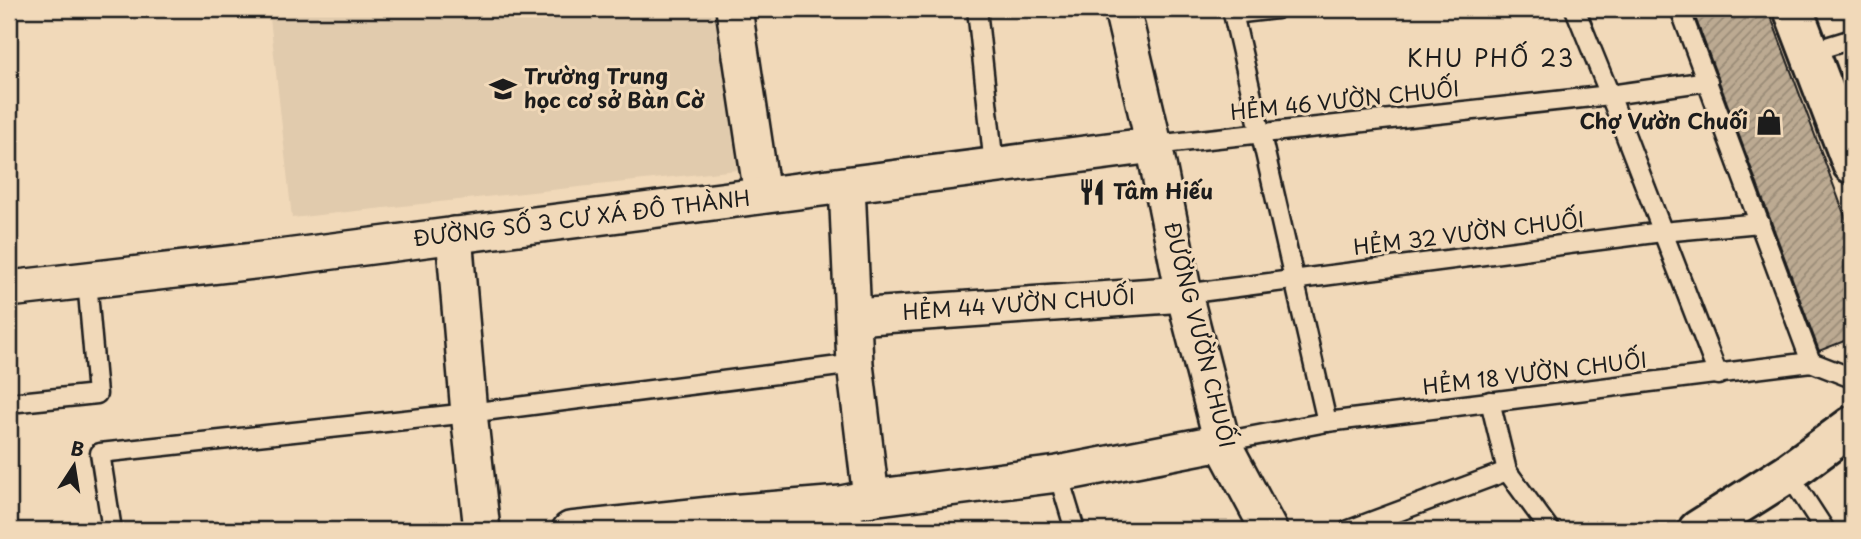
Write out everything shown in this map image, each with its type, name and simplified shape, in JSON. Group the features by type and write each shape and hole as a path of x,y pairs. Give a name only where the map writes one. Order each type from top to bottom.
{"main road":[{"path":"1793,9 1852,164"},
{"path":"1698,530 1788,472 1852,426"}],"street":[{"path":"734,9 762,195"},
{"name":"ĐƯỜNG VƯỜN CHUỐI","path":"1122,9 1154,145 1184,294 1222,442 1269,530"},
{"name":"ÐƯỜNG SỐ 3 CƯ XÁ ĐÔ THÀNH","path":"9,289 1154,145"},
{"path":"847,185 854,317 857,511"},
{"path":"453,235 482,530"},
{"name":"HẺM 44 VƯỜN CHUỐI","path":"854,317 1184,294"},
{"path":"570,530 734,522 857,511 1222,442"}],"lane":[{"path":"977,9 994,166"},
{"path":"1276,9 1232,11 1327,422"},
{"path":"1575,9 1718,375"},
{"path":"1680,9 1811,362"},
{"path":"1810,52 1852,39"},
{"name":"HẺM 46 VƯỜN CHUỐI","path":"1154,145 1610,95 1708,81"},
{"name":"HẺM 32 VƯỜN CHUỐI","path":"1184,294 1662,232 1760,223"},
{"path":"9,403 97,394 87,281"},
{"name":"HẺM 18 VƯỜN CHUỐI","path":"1222,442 1327,422 1811,362 1852,378"},
{"path":"112,530 100,453 469,413 855,364"},
{"path":"1490,401 1507,471 1550,530"},
{"path":"1349,530 1507,471"},
{"path":"1788,472 1825,530"},
{"path":"1058,474 1075,530"}],"shaded area":[{"name":"Trường Trung học cơ sở Bàn Cờ","path":"269,9 719,9 737,170 292,218"}],"building":[{"name":"Chợ Vườn Chuối","path":"1692,9 1768,9 1852,235 1852,338 1819,351"}],"place":[{"name":"Trường Trung học cơ sở Bàn Cờ","path":"503,89"},
{"name":"Chợ Vườn Chuối","path":"1769,122"},
{"name":"Tâm Hiếu","path":"1092,192"}],"district":[{"name":"KHU PHỐ 23","path":"1491,59"}]}
